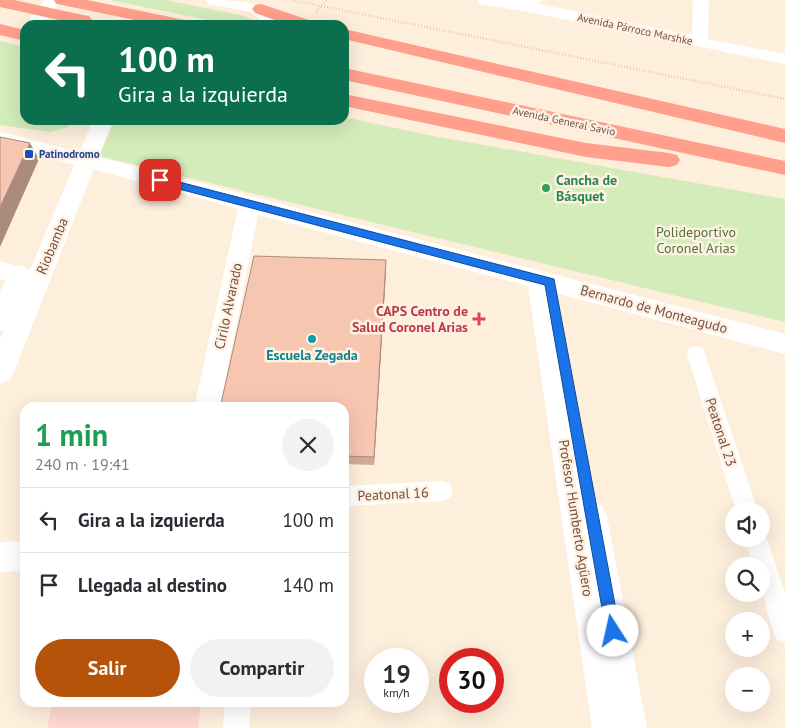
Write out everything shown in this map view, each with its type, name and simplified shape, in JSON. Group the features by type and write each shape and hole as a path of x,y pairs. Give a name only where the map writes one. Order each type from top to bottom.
{"highway":[{"path":"62,0 160,20"},
{"path":"5,3 82,20"},
{"path":"248,5 292,20"},
{"path":"0,29 20,35"},
{"path":"349,35 785,136"},
{"name":"Avenida General Savio","path":"349,58 785,148"},
{"name":"Avenida General Savio","path":"349,75 785,168"},
{"path":"349,101 586,150 704,166 785,181"}],"main road":[{"path":"39,20 41,12 55,0"},
{"path":"214,0 248,5 269,15 272,20"},
{"name":"Avenida Párroco Marshke","path":"485,0 529,2"},
{"name":"Riobamba","path":"0,372 80,159 87,125"},
{"name":"Riobamba","path":"0,321 10,272 100,125"},
{"name":"Bernardo de Monteagudo","path":"0,139 80,159"}],"street":[{"path":"700,43 701,0"},
{"name":"Avenida Párroco Marshke","path":"529,2 700,43 785,59"},
{"name":"Bernardo de Monteagudo","path":"80,159 249,205 785,344"},
{"name":"Cirilo Alvarado","path":"208,402 249,205"},
{"name":"Profesor Humberto Agüero","path":"544,281 609,728"},
{"name":"Profesor Humberto Agüero","path":"544,281 630,728"},
{"name":"Peatonal 23","path":"696,354 744,502"},
{"name":"Peatonal 16","path":"349,496 442,491"},
{"path":"759,547 785,630"},
{"path":"0,557 20,556"},
{"path":"236,728 238,707"}],"path":[{"path":"292,0 785,99"}],"shaded area":[{"path":"52,707 201,707 198,728 47,728"}],"green space":[{"path":"109,0 166,0 245,16 253,20 208,20"},
{"path":"0,41 20,46 20,125 69,125 68,127 51,132 0,125"},
{"name":"Polideportivo Coronel Arias","path":"349,118 428,135 785,199 785,322 99,156 113,125 349,125"}],"building":[{"path":"0,137 30,143 0,207"},
{"name":"Escuela Zegada","path":"254,256 386,260 374,457 349,456 349,402 221,402"}],"place":[{"name":"Patinodromo","path":"29,154"},
{"name":"Cancha de Básquet","path":"546,188"},
{"name":"CAPS Centro de Salud Coronel Arias","path":"479,319"},
{"name":"Escuela Zegada","path":"312,339"}],"route":[{"path":"160,180 249,205 550,282 613,631"}]}
